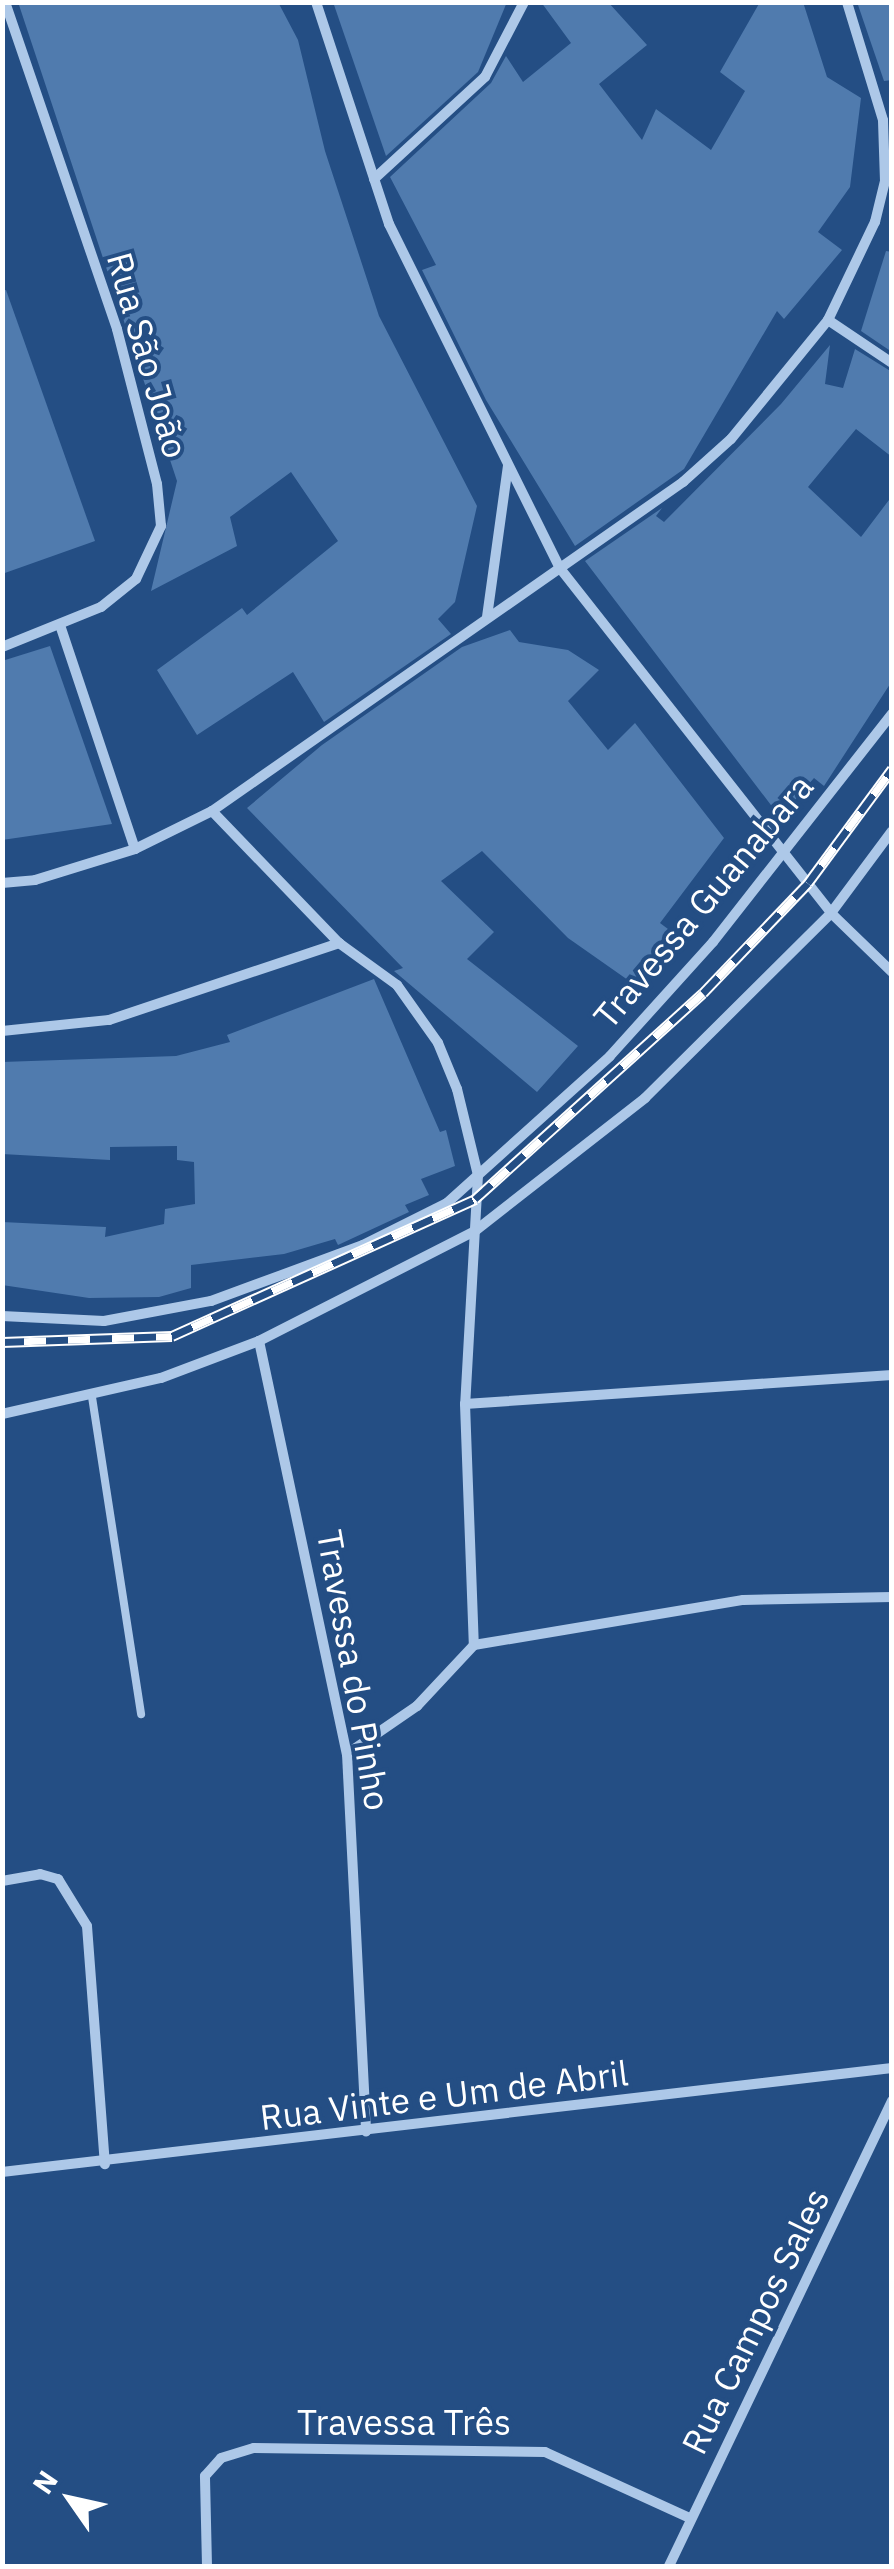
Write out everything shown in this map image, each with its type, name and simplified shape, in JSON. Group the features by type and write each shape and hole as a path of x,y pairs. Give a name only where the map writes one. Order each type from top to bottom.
{"street":[{"name":"Rua São João","path":"2,647 62,628 136,580 160,526 157,484 117,329 5,2"},
{"path":"316,2 408,267 560,566 831,913 892,972"},
{"path":"374,178 486,77 524,2"},
{"path":"2,884 36,880 134,849 212,811 708,462 828,320 876,222 886,181 882,120 847,2"},
{"path":"828,320 892,363"},
{"path":"488,617 508,464"},
{"path":"62,628 134,849"},
{"name":"Travessa Guanabara","path":"2,1316 104,1320 211,1301 410,1223 447,1203 610,1056 714,942 892,714"},
{"path":"212,811 339,943 397,984 438,1043 478,1175 465,1404 474,1644 446,1681 347,1754"},
{"path":"2,1414 92,1397 259,1342 475,1231 645,1098 831,913 892,831"},
{"path":"2,1031 108,1020 339,943"},
{"name":"Travessa do Pinho","path":"259,1342 347,1754 366,2132"},
{"path":"465,1404 892,1376"},
{"path":"474,1644 744,1600 892,1597"},
{"path":"2,1881 50,1874 67,1887 88,1926 105,2164"},
{"name":"Rua Vinte e Um de Abril","path":"2,2172 105,2164 892,2068"},
{"name":"Rua Campos Sales","path":"669,2566 892,2101"},
{"name":"Travessa Três","path":"206,2566 205,2476 220,2458 254,2448 546,2452 690,2518"}],"lane":[{"path":"92,1397 142,1714"}],"building":[{"path":"18,2 278,2 298,40 325,151 379,316 477,506 455,602 438,619 451,634 324,722 293,672 197,735 157,670 242,608 247,615 338,541 291,472 230,517 237,546 151,591 177,481"},
{"path":"333,2 507,2 478,72 386,156"},
{"path":"541,2 608,2 647,45 599,84 642,140 656,109 711,150 745,91 720,72 760,2 803,2 827,77 861,98 850,187 818,232 842,250 784,319 777,311 684,469 575,546 486,400 422,270 436,265 390,177 491,83 506,56 523,82 571,43"},
{"path":"857,2 892,2 892,80 884,81"},
{"path":"886,251 892,252 892,352 861,331"},
{"path":"6,290 95,541 2,574 2,291"},
{"path":"830,345 825,384 843,388 855,349 892,372 892,457 856,429 808,487 861,537 892,496 892,681 824,786 814,778 780,817 585,561 662,508 656,516 664,522 781,404"},
{"path":"510,630 519,642 568,650 599,670 568,701 608,750 635,723 724,838 660,923 668,929 635,985 568,938 482,851 441,881 494,932 467,959 578,1046 537,1092 394,971 403,968 247,808 322,745 462,647"},
{"path":"50,646 112,824 2,840 2,661"},
{"path":"374,979 440,1132 446,1130 455,1166 421,1179 429,1195 405,1205 409,1212 338,1245 335,1239 284,1254 191,1265 191,1288 159,1297 89,1298 2,1285 2,1222 106,1227 105,1237 164,1224 165,1209 195,1204 194,1162 177,1160 177,1146 110,1147 110,1160 2,1154 2,1062 176,1056 230,1042 227,1035"}],"railway":[{"path":"2,1342 172,1336 475,1199 703,993 808,883 892,769"}]}
